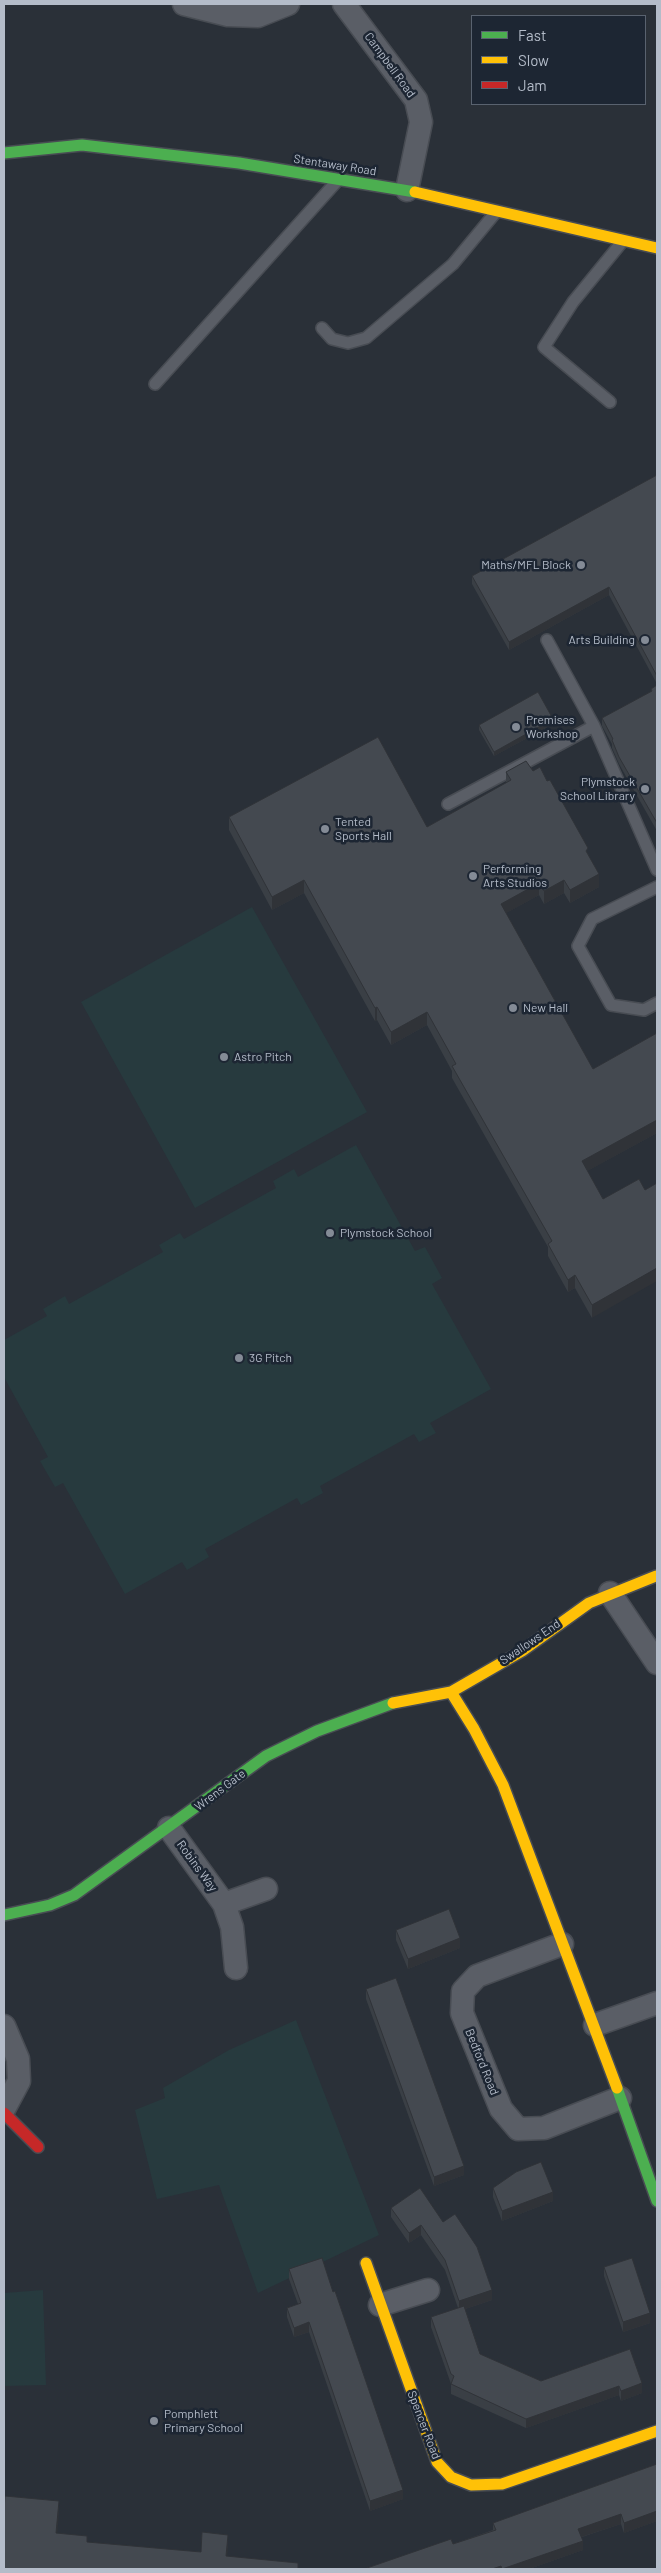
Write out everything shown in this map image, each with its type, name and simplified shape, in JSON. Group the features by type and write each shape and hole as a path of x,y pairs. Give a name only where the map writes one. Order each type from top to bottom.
{"street":[{"path":"184,4 228,14 258,16 288,4"},
{"name":"Campbell Road","path":"344,4 416,100 421,122 407,190"},
{"name":"Stentaway Road","path":"4,153 82,145 239,163 407,190 657,248"},
{"name":"Swallows End","path":"451,1692 522,1651 567,1617 610,1593 656,1576"},
{"path":"610,1593 657,1663"},
{"path":"451,1692 474,1729 503,1785 562,1944 595,2025 657,2201"},
{"name":"Wrens Gate","path":"4,1915 50,1905 74,1895 169,1828 222,1786 266,1756 317,1731 393,1703 451,1692"},
{"name":"Robins Way","path":"169,1828 224,1904 232,1928 236,1968"},
{"name":"Robins Way","path":"224,1904 266,1889"},
{"name":"Bedford Road","path":"562,1944 477,1976 463,1991 462,2013 501,2109 518,2129 544,2128 620,2098"},
{"path":"595,2025 657,2002"},
{"path":"4,2026 18,2059 18,2081 4,2109"},
{"path":"4,2113 38,2147"},
{"name":"Spencer Road","path":"366,2263 437,2462 451,2477 471,2485 502,2484 657,2431"},
{"path":"380,2306 428,2290"}],"lane":[{"path":"155,384 339,179"},
{"path":"322,328 332,339 348,343 366,338 453,264 497,211"},
{"path":"610,402 544,347 573,302 623,240"},
{"path":"548,640 594,726 657,870"},
{"path":"448,804 594,726"},
{"path":"657,887 592,919 578,946 611,1004 644,1010 657,1003"}],"green space":[{"name":"Astro Pitch","path":"252,907 367,1112 195,1208 81,1002"},
{"name":"3G Pitch","path":"356,1145 415,1251 425,1247 442,1278 432,1284 491,1389 430,1423 436,1433 419,1442 414,1434 320,1486 323,1493 301,1505 297,1498 205,1549 209,1557 187,1570 182,1562 125,1594 63,1483 55,1487 40,1461 48,1457 4,1377 4,1340 47,1316 43,1309 65,1296 69,1304 163,1252 159,1245 180,1233 184,1239 276,1188 273,1181 294,1169 298,1177"},
{"path":"296,2020 379,2235 258,2293 219,2185 157,2199 135,2110 165,2098 163,2088 229,2050"},
{"path":"43,2290 46,2385 4,2386 4,2293"}],"building":[{"name":"Maths/MFL Block","path":"657,475 657,676 609,587 509,642 472,576"},
{"name":"Plymstock School Library","path":"657,685 657,823 619,757 613,739 602,718 652,691 651,689"},
{"name":"Premises Workshop","path":"538,692 553,719 494,752 479,725"},
{"path":"378,737 427,827 511,780 506,772 526,761 533,771 540,767 547,781 550,780 588,848 586,851 599,874 570,890 564,880 544,891 539,883 501,904 593,1069 657,1033 657,1120 582,1161 603,1199 639,1179 645,1190 657,1183 657,1268 592,1305 575,1275 568,1280 548,1244 552,1241 452,1066 456,1064 427,1012 391,1032 377,1007 375,1008 304,880 272,897 229,817"},
{"path":"449,1909 460,1938 408,1959 396,1930"},
{"path":"396,1978 464,2166 434,2177 366,1989"},
{"path":"541,2162 553,2192 502,2211 493,2188 516,2172"},
{"path":"420,2188 443,2222 455,2214 477,2247 492,2290 459,2301 445,2260 421,2225 409,2233 391,2208"},
{"path":"322,2258 403,2490 370,2501 309,2322 294,2328 287,2308 301,2303 289,2269"},
{"path":"632,2258 650,2313 623,2322 604,2267"},
{"path":"464,2306 480,2354 541,2381 630,2349 642,2383 621,2391 619,2386 526,2419 451,2384 454,2376 451,2374 431,2317"},
{"path":"657,2464 657,2511 624,2523 621,2514 578,2529 583,2541 502,2569 501,2566 492,2569 367,2568 451,2539 453,2544 496,2530 493,2523"},
{"path":"5,2496 59,2501 56,2533 87,2536 87,2542 201,2552 202,2532 228,2535 226,2556 298,2563 298,2569 4,2569"}],"traffic: fast":[{"path":"4,153 82,145 239,163 415,192"},
{"path":"4,1915 50,1905 74,1895 266,1756 317,1731 393,1703"},
{"path":"617,2088 657,2201"}],"traffic: slow":[{"path":"415,192 657,248"},
{"path":"393,1703 451,1692 522,1651 589,1603 656,1576"},
{"path":"451,1692 474,1729 503,1785 617,2088"},
{"path":"366,2263 437,2462 451,2477 471,2485 502,2484 657,2431"}],"traffic: jam":[{"path":"4,2113 38,2147"}],"place":[{"name":"Maths/MFL Block","path":"581,565"},
{"name":"Arts Building","path":"645,640"},
{"name":"Premises Workshop","path":"516,727"},
{"name":"Plymstock School Library","path":"645,789"},
{"name":"Tented Sports Hall","path":"325,829"},
{"name":"Performing Arts Studios","path":"473,876"},
{"name":"New Hall","path":"513,1008"},
{"name":"Astro Pitch","path":"224,1057"},
{"name":"Plymstock School","path":"330,1233"},
{"name":"3G Pitch","path":"239,1358"},
{"name":"Pomphlett Primary School","path":"154,2421"}]}
